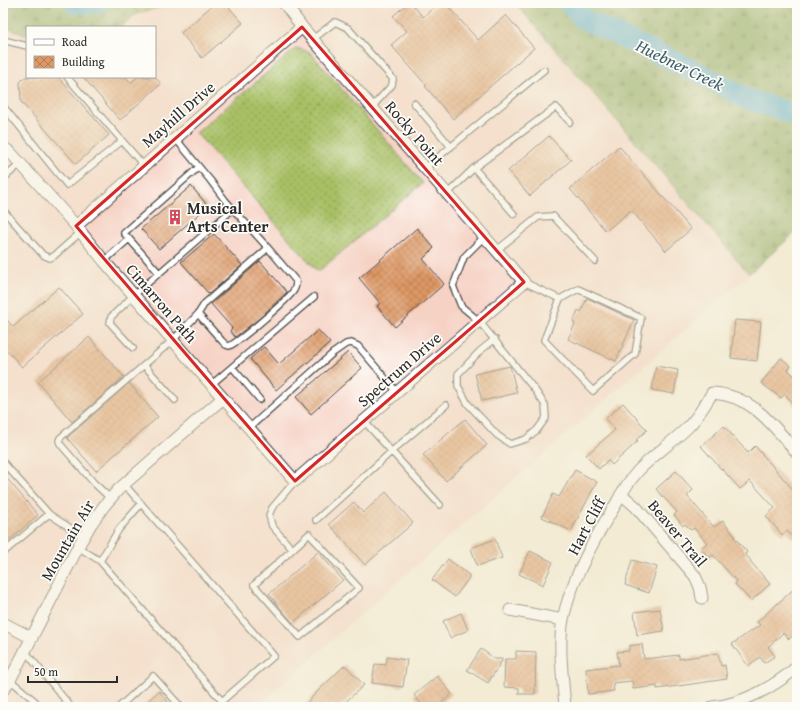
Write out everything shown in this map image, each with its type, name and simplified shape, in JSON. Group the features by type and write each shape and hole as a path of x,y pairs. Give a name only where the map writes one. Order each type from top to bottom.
{"street":[{"name":"Rocky Point","path":"284,3 302,27 524,282"},
{"name":"Mayhill Drive","path":"79,229 144,166 302,27"},
{"name":"Cimarron Path","path":"3,147 11,153 79,229 104,261 295,480"},
{"name":"Spectrum Drive","path":"295,480 524,282"},
{"name":"Hart Cliff","path":"565,707 561,640 563,620 570,592 606,518 628,482 638,470 688,427 700,413 712,393 724,393 753,408 768,420 797,453"},
{"name":"Mountain Air","path":"3,690 10,680 91,524 110,499 124,484 223,398"},
{"name":"Beaver Trail","path":"620,496 627,499 636,507 695,576 700,587 702,598"},
{"path":"510,610 563,620"},
{"path":"3,623 32,638"},
{"path":"718,707 746,698 766,689 797,667"}],"lane":[{"path":"313,39 335,22 348,28 393,79 392,85 372,108"},
{"path":"3,40 26,46"},
{"path":"425,168 544,70"},
{"path":"68,78 144,166"},
{"path":"414,103 451,146"},
{"path":"3,106 67,184 122,141"},
{"path":"447,194 474,168 556,107 570,122"},
{"path":"175,138 233,209 296,281 294,291 283,303 232,345 226,345 198,314"},
{"path":"3,179 20,164"},
{"path":"159,273 124,233 200,167"},
{"path":"474,168 514,214"},
{"path":"133,348 110,323 111,317 134,295 233,209"},
{"path":"3,210 42,255 50,258 54,256 79,229"},
{"path":"496,250 538,217 553,216 595,261"},
{"path":"484,237 464,257 453,286 461,306 479,321 495,340 535,390 545,405 546,418 537,430 526,439 510,444 497,435 468,404 458,386 458,374 480,351 495,340"},
{"path":"104,261 129,239"},
{"path":"110,499 61,445 59,441 60,438 173,340 198,314 205,303 268,248"},
{"path":"524,282 560,299"},
{"path":"578,289 641,318 635,354 593,391 544,340 560,299 578,289"},
{"path":"212,384 314,297"},
{"path":"249,428 346,344 351,343 358,346 398,392"},
{"path":"144,365 175,400"},
{"path":"232,367 260,400"},
{"path":"316,520 446,405"},
{"path":"364,420 440,505"},
{"path":"3,462 49,514 84,537"},
{"path":"292,549 272,526 269,515 272,508 295,480"},
{"path":"78,547 100,561 222,701 274,656 124,484"},
{"path":"100,561 119,529 141,504"},
{"path":"3,553 49,514"},
{"path":"309,534 359,588 300,637 254,585 292,549 309,534"},
{"path":"25,651 71,707"},
{"path":"119,707 153,676 181,707"},
{"path":"10,680 36,701 38,707"}],"highlighted area":[{"path":"302,27 524,282 295,481 76,226"}],"shaded area":[{"path":"3,3 515,3 749,274 257,707 3,707"}],"green space":[{"path":"3,3 132,3 138,13 121,26 26,26 26,36 3,26"},
{"path":"132,3 171,3 164,7 138,13"},
{"path":"515,3 797,3 797,231 749,274"},
{"path":"296,48 310,52 423,183 318,272 196,133"}],"building":[{"path":"215,3 225,3 243,23 202,58 181,33"},
{"path":"408,3 411,3 423,17 439,3 445,3 478,40 506,15 534,48 453,119 391,45 407,31 393,16"},
{"path":"25,77 59,78 109,135 76,164 21,102 20,82"},
{"path":"84,78 127,78 131,83 136,78 156,78 161,84 120,120"},
{"path":"549,136 571,160 530,196 508,171"},
{"path":"619,146 691,229 666,251 631,210 606,231 570,189"},
{"name":"Musical Arts Center","path":"191,186 208,206 159,249 141,229"},
{"path":"417,228 434,248 423,259 444,284 395,327 377,306 380,303 359,278"},
{"path":"214,234 242,265 209,294 181,262"},
{"path":"260,261 287,292 261,317 235,337 230,331 232,328 211,304"},
{"path":"59,287 83,314 22,367 3,346 3,315 13,327"},
{"path":"587,298 634,320 616,361 568,339 575,324 573,322 578,310 581,312"},
{"path":"735,320 761,322 757,361 731,358"},
{"path":"318,330 330,343 276,390 250,359 264,347 279,364"},
{"path":"89,337 124,377 72,422 38,382"},
{"path":"348,352 362,368 311,414 296,397"},
{"path":"781,358 791,366 788,370 797,378 797,408 785,394 781,398 761,383"},
{"path":"510,366 517,393 482,401 475,374"},
{"path":"656,366 678,370 674,394 652,390"},
{"path":"129,383 158,417 96,471 67,438"},
{"path":"623,403 647,430 636,440 638,441 612,465 608,460 599,469 586,455 615,430 605,419"},
{"path":"465,419 487,445 446,481 423,455"},
{"path":"724,426 748,453 755,446 797,494 797,543 787,531 782,535 766,516 775,508 750,481 740,489 701,446"},
{"path":"575,470 597,482 571,531 542,517 553,494 559,497"},
{"path":"676,471 693,490 687,496 714,527 723,521 747,552 745,554 750,561 770,584 751,601 735,584 737,582 713,555 709,558 701,548 707,543 694,528 691,530 685,524 683,526 674,515 677,512 656,489"},
{"path":"3,474 38,515 3,546"},
{"path":"386,492 413,523 365,565 329,524 354,502 363,513"},
{"path":"495,539 502,558 477,566 471,548"},
{"path":"530,551 553,562 543,585 519,574"},
{"path":"318,552 343,580 293,623 269,594"},
{"path":"448,559 469,575 469,578 455,597 432,580"},
{"path":"632,560 657,567 649,593 625,585"},
{"path":"797,586 797,631 789,639 783,633 768,647 775,656 764,663 760,657 748,666 732,644 760,625 757,622"},
{"path":"660,609 664,631 637,635 634,612"},
{"path":"461,613 468,630 450,638 443,621"},
{"path":"642,644 644,659 679,655 679,659 718,653 721,666 725,665 727,679 657,689 657,686 633,689 632,681 613,683 614,691 588,694 586,669 619,665 617,652 629,651 629,646"},
{"path":"481,649 495,659 503,659 488,683 467,670"},
{"path":"516,651 536,652 535,694 519,694 519,688 504,687 505,659 516,659"},
{"path":"387,657 407,660 403,687 372,683 375,664 386,665"},
{"path":"345,665 364,685 340,707 303,707 316,693"},
{"path":"437,676 452,694 437,707 424,707 414,695"},
{"path":"159,691 172,707 141,707"}],"waterway":[{"name":"Huebner Creek","path":"74,3 98,3"},
{"name":"Huebner Creek","path":"570,3 583,19 697,72 747,99 797,115"}],"place":[{"name":"Musical Arts Center","path":"175,217"}]}
